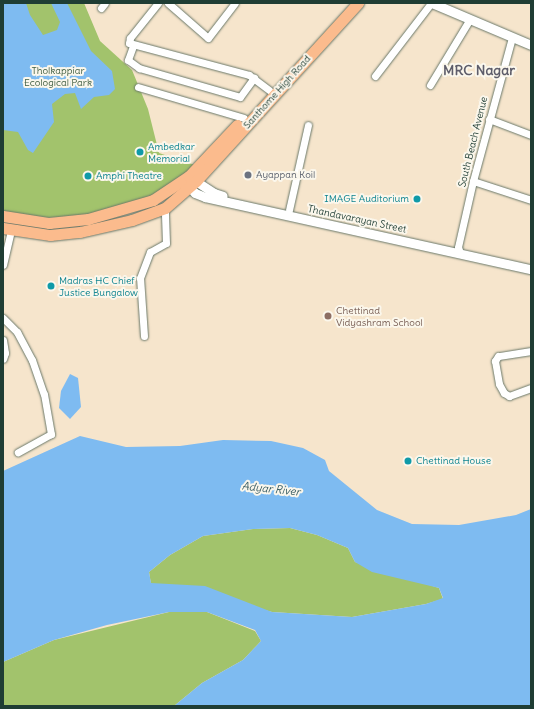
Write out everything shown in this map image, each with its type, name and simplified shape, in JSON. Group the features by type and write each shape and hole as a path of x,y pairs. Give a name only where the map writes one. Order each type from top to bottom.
{"main road":[{"name":"Santhome High Road","path":"190,182 244,118 348,3"},
{"name":"Santhome High Road","path":"190,182 358,3"},
{"path":"7,229 50,235 80,232 132,220 165,208 190,182"},
{"path":"3,216 49,223 88,219 153,200 190,182"}],"street":[{"path":"158,3 130,38 129,43 133,46 254,78 269,90"},
{"path":"168,3 208,38 235,3"},
{"path":"375,76 432,3 531,45"},
{"path":"430,85 470,19"},
{"name":"South Beach Avenue","path":"459,250 473,182 512,37"},
{"path":"133,46 128,60 138,68 240,97 254,78"},
{"path":"138,87 244,118"},
{"path":"489,119 531,135"},
{"path":"289,210 308,125"},
{"name":"Thandavarayan Street","path":"190,182 214,193 289,210 356,228"},
{"name":"Thandavarayan Street","path":"190,182 205,197 459,250 531,263"},
{"path":"473,182 531,200"},
{"path":"144,336 140,278 150,252 166,243 165,208"},
{"path":"3,265 7,229"},
{"name":"Thandavarayan Street","path":"459,250 531,269"},
{"path":"3,318 17,332 32,360 44,394 51,434 18,452"},
{"path":"3,340 5,353 3,359"},
{"path":"531,350 498,356 495,360 499,384 504,394 509,396 531,388"}],"green space":[{"name":"Tholkappiar Ecological Park","path":"3,3 84,3 100,41 132,70 148,109 159,153 195,165 173,184 146,198 85,216 47,218 3,212"},
{"path":"290,528 317,535 348,548 355,562 439,588 443,599 426,604 352,617 272,612 166,584 151,584 149,572 170,555 203,536 253,529"},
{"path":"169,612 207,612 255,631 261,641 243,660 202,683 174,706 3,706 3,662 54,640"}],"water":[{"path":"3,3 26,3 30,15 43,35 57,30 60,22 51,3 67,3 91,51 112,71 115,89 109,95 94,97 81,109 75,93 65,94 52,104 54,122 33,153 28,150 18,132 3,130"},
{"path":"70,374 78,378 81,407 70,419 59,408 61,391"},
{"name":"Adyar River","path":"80,436 126,447 180,446 223,440 271,441 303,448 325,460 329,471 377,510 412,524 459,525 516,515 531,509 531,706 174,706 202,683 243,660 261,641 255,630 207,612 169,612 107,625 54,640 3,662 3,471","holes":["290,528 317,535 348,548 355,562 372,572 439,588 443,598 426,604 352,617 272,612 205,586 151,583 149,572 170,555 203,536 253,529"]}],"place":[{"name":"Ambedkar Memorial","path":"140,152"},
{"name":"Ayappan Koil","path":"248,175"},
{"name":"Amphi Theatre","path":"88,176"},
{"name":"IMAGE Auditorium","path":"417,199"},
{"name":"Madras HC Chief Justice Bungalow","path":"51,286"},
{"name":"Chettinad Vidyashram School","path":"328,316"},
{"name":"Chettinad House","path":"408,461"}],"district":[{"name":"MRC Nagar","path":"479,70"}]}
